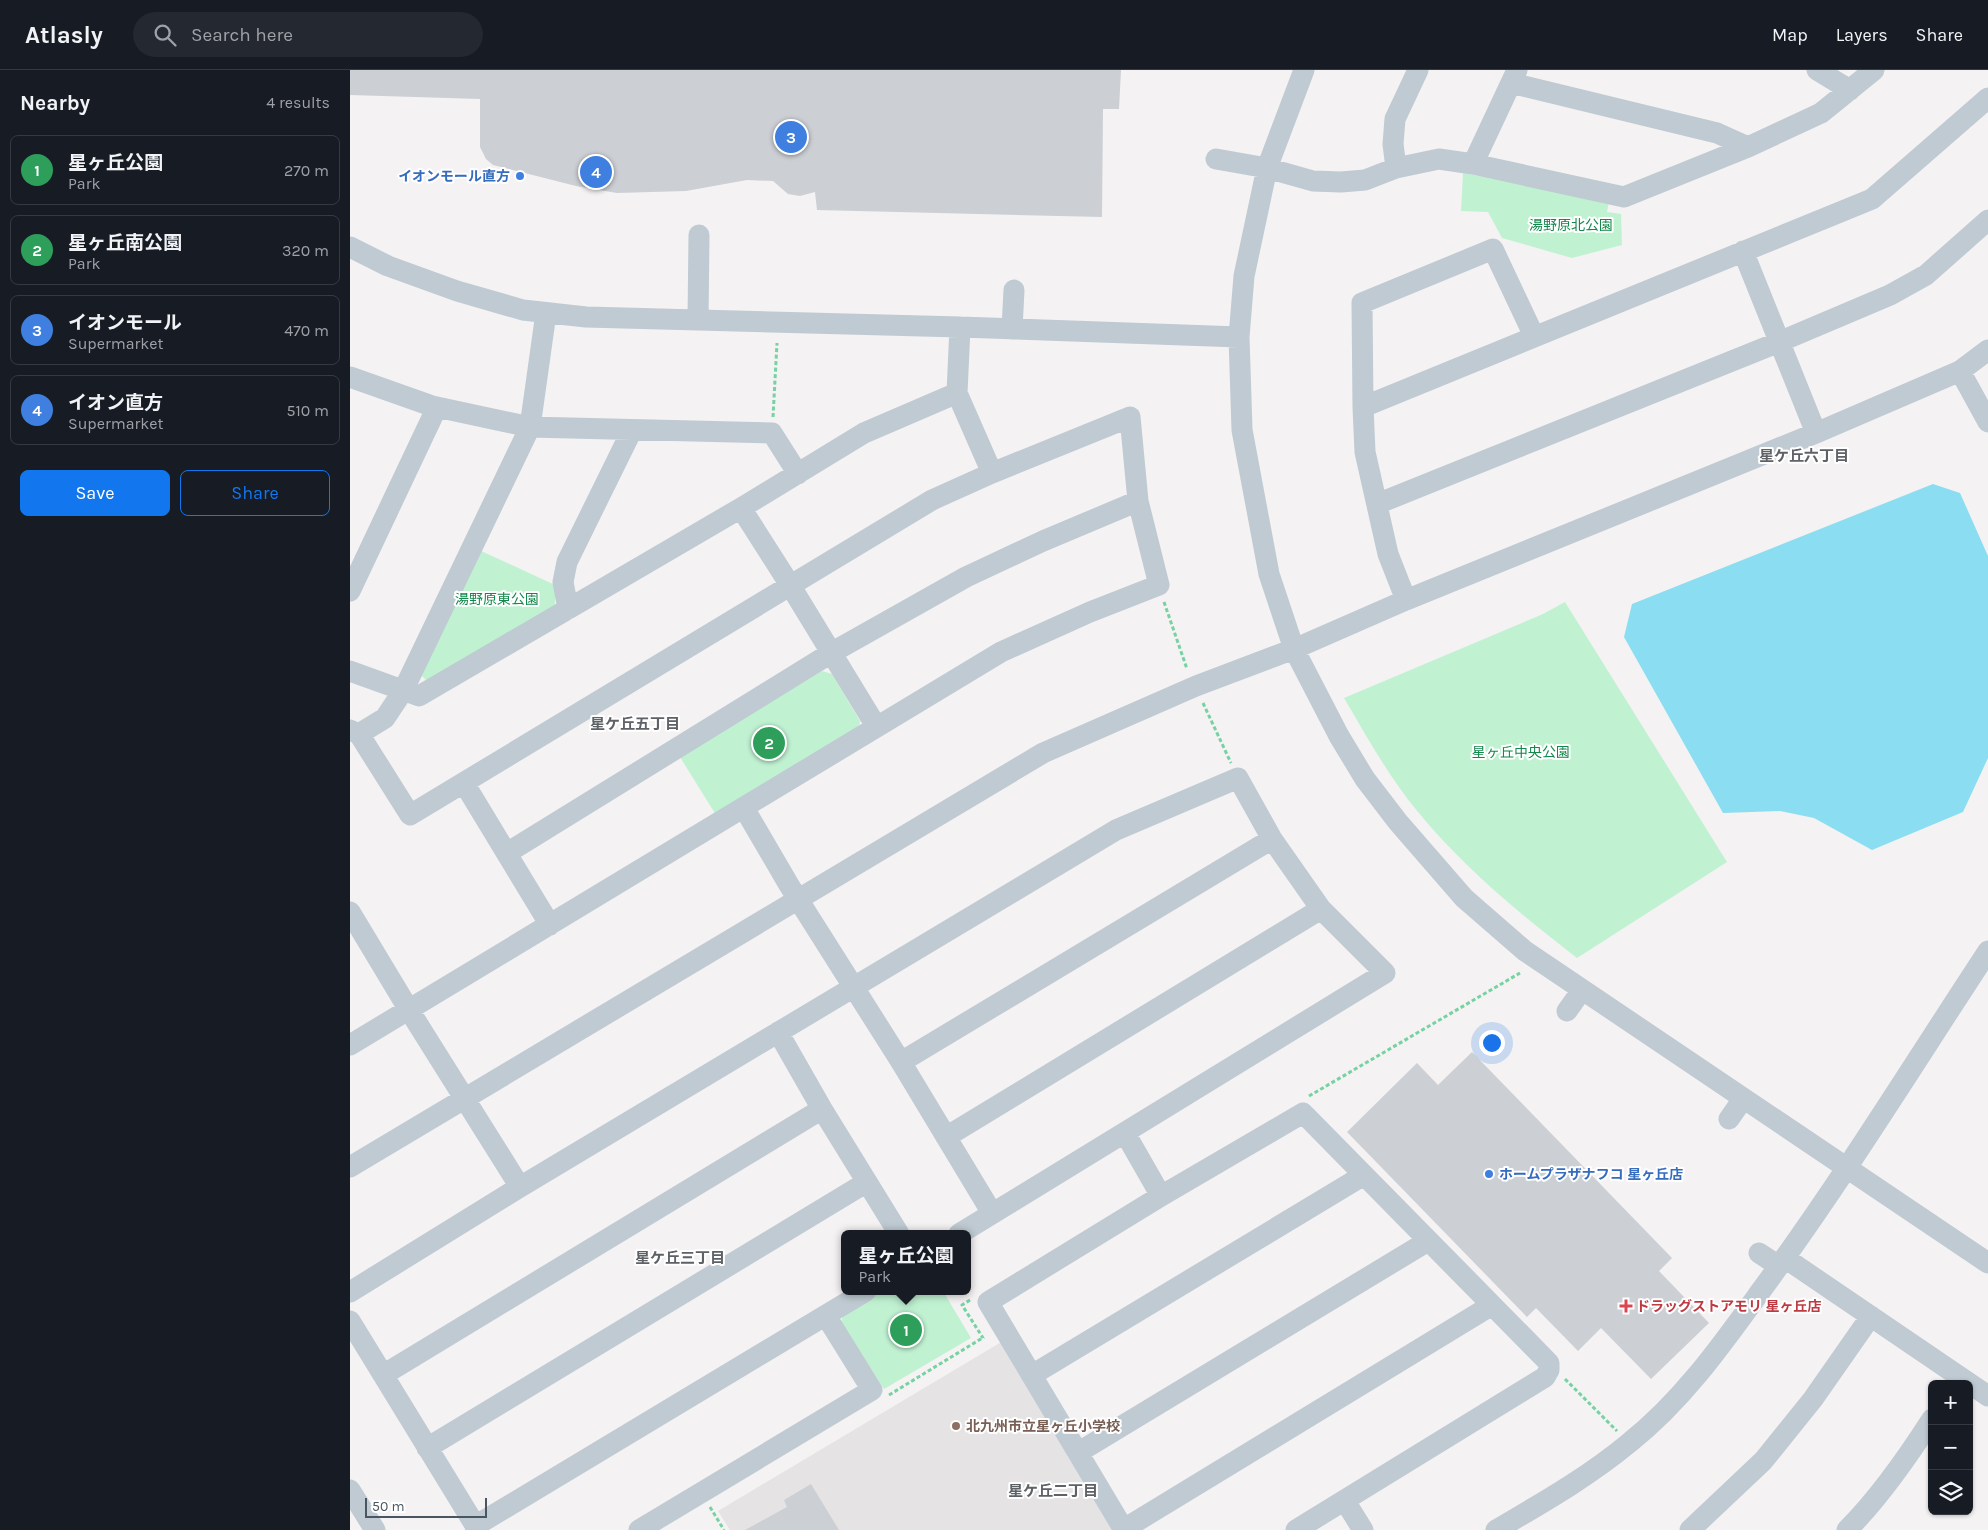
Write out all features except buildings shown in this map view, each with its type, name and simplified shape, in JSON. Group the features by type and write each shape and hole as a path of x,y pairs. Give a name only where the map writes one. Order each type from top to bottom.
{"street":[{"path":"1304,70 1267,168 1244,276 1239,337 1242,430 1269,574 1294,649 1352,758 1365,779 1398,822 1464,898 1525,951 1988,1263"},
{"path":"1396,168 1393,144 1395,119 1418,70"},
{"path":"1818,70 1850,90"},
{"path":"1216,159 1267,168 1314,181 1341,182 1365,180 1396,168 1439,159 1473,164 1624,196 1748,147 1821,113 1874,70"},
{"path":"1473,164 1514,76 1717,133 1748,147"},
{"path":"1363,407 1872,199 1988,98"},
{"path":"1376,504 1779,342 1890,295 1926,275 1988,220"},
{"path":"698,320 699,235"},
{"path":"350,247 388,266 457,291 522,310 546,313 586,317 1239,337"},
{"path":"1406,600 1388,554 1365,452 1362,303 1492,249 1534,336"},
{"path":"1743,251 1816,433"},
{"path":"1012,329 1014,290"},
{"path":"350,1045 1001,652 1090,612 1159,585 1138,501 1130,417 992,473 932,500 410,815 355,732 385,718 403,691 530,427 546,313"},
{"path":"960,327 957,393 992,473"},
{"path":"350,1167 1042,753 1196,686 1294,649 1406,600 1816,433 1960,371 1988,350"},
{"path":"1960,371 1988,422"},
{"path":"350,377 437,407 530,427 772,434 798,474"},
{"path":"350,671 419,696 742,508 864,433 957,393"},
{"path":"350,591 437,407"},
{"path":"568,610 563,582 567,562 632,430"},
{"path":"507,853 832,653 966,577 1138,501"},
{"path":"742,508 876,726"},
{"path":"350,1292 520,1187 1116,830 1238,778 1272,839 1321,909 1385,973 966,1230"},
{"path":"464,784 550,924"},
{"path":"744,808 901,1062 992,1214"},
{"path":"901,1062 1272,839"},
{"path":"946,1137 1321,909"},
{"path":"350,912 520,1187"},
{"path":"1496,1530 1569,1487 1630,1443 1674,1401 1709,1361 1782,1262 1846,1168 1988,951"},
{"path":"1567,1011 1582,990"},
{"path":"778,1032 822,1109 897,1230"},
{"path":"1729,1119 1744,1099"},
{"path":"382,1375 822,1109"},
{"path":"1296,1530 1544,1377 1548,1370 1549,1362 1303,1113 988,1302 1124,1530 1492,1305"},
{"path":"1125,1133 1162,1196"},
{"path":"1032,1375 1364,1175"},
{"path":"428,1448 867,1182"},
{"path":"1079,1452 1428,1241"},
{"path":"1759,1253 1782,1262 1871,1316 1956,1380"},
{"path":"350,1321 477,1528 860,1295"},
{"path":"639,1530 872,1390 826,1316"},
{"path":"1690,1530 1763,1461 1813,1399 1871,1316"},
{"path":"1973,1388 1988,1396"},
{"path":"1847,1530 1866,1511 1910,1452 1928,1424"},
{"path":"351,1493 375,1530"},
{"path":"1345,1501 1363,1530"}],"path":[{"path":"772,434 777,343"},
{"path":"1159,585 1187,668"},
{"path":"1201,700 1238,778"},
{"path":"1549,1362 1618,1432"},
{"path":"708,1503 724,1530"}],"shaded area":[{"name":"北九州市立星ヶ丘小学校","path":"1003,1341 1114,1530 730,1530 718,1511"}],"green space":[{"name":"湯野原北公園","path":"1463,173 1609,201 1607,212 1621,214 1622,245 1572,258 1502,238 1488,212 1461,211"},
{"name":"湯野原東公園","path":"479,550 555,585 555,609 441,676 426,680 419,673"},
{"name":"星ヶ丘中央公園","path":"1565,602 1727,862 1577,958 1493,890 1436,833 1397,785 1344,698 1543,614"},
{"path":"822,671 832,674 860,721 859,729 716,815 680,757"},
{"path":"873,1295 945,1295 971,1338 884,1389 841,1322 844,1313"}],"water":[{"path":"1933,484 1960,493 1988,556 1988,758 1963,812 1872,850 1814,818 1780,811 1723,813 1624,637 1632,604"}],"place":[{"name":"イオンモール","path":"791,137"},
{"name":"イオン直方","path":"596,172"},
{"name":"イオンモール直方","path":"520,176"},
{"name":"星ヶ丘南公園","path":"769,743"},
{"name":"ホームプラザナフコ 星ヶ丘店","path":"1489,1174"},
{"name":"ドラッグストアモリ 星ヶ丘店","path":"1626,1306"},
{"name":"星ヶ丘公園","path":"906,1330"},
{"name":"北九州市立星ヶ丘小学校","path":"956,1426"}],"district":[{"name":"星ケ丘六丁目","path":"1804,456"},
{"name":"星ケ丘五丁目","path":"635,724"},
{"name":"星ケ丘三丁目","path":"680,1258"},
{"name":"星ケ丘二丁目","path":"1053,1491"}]}
